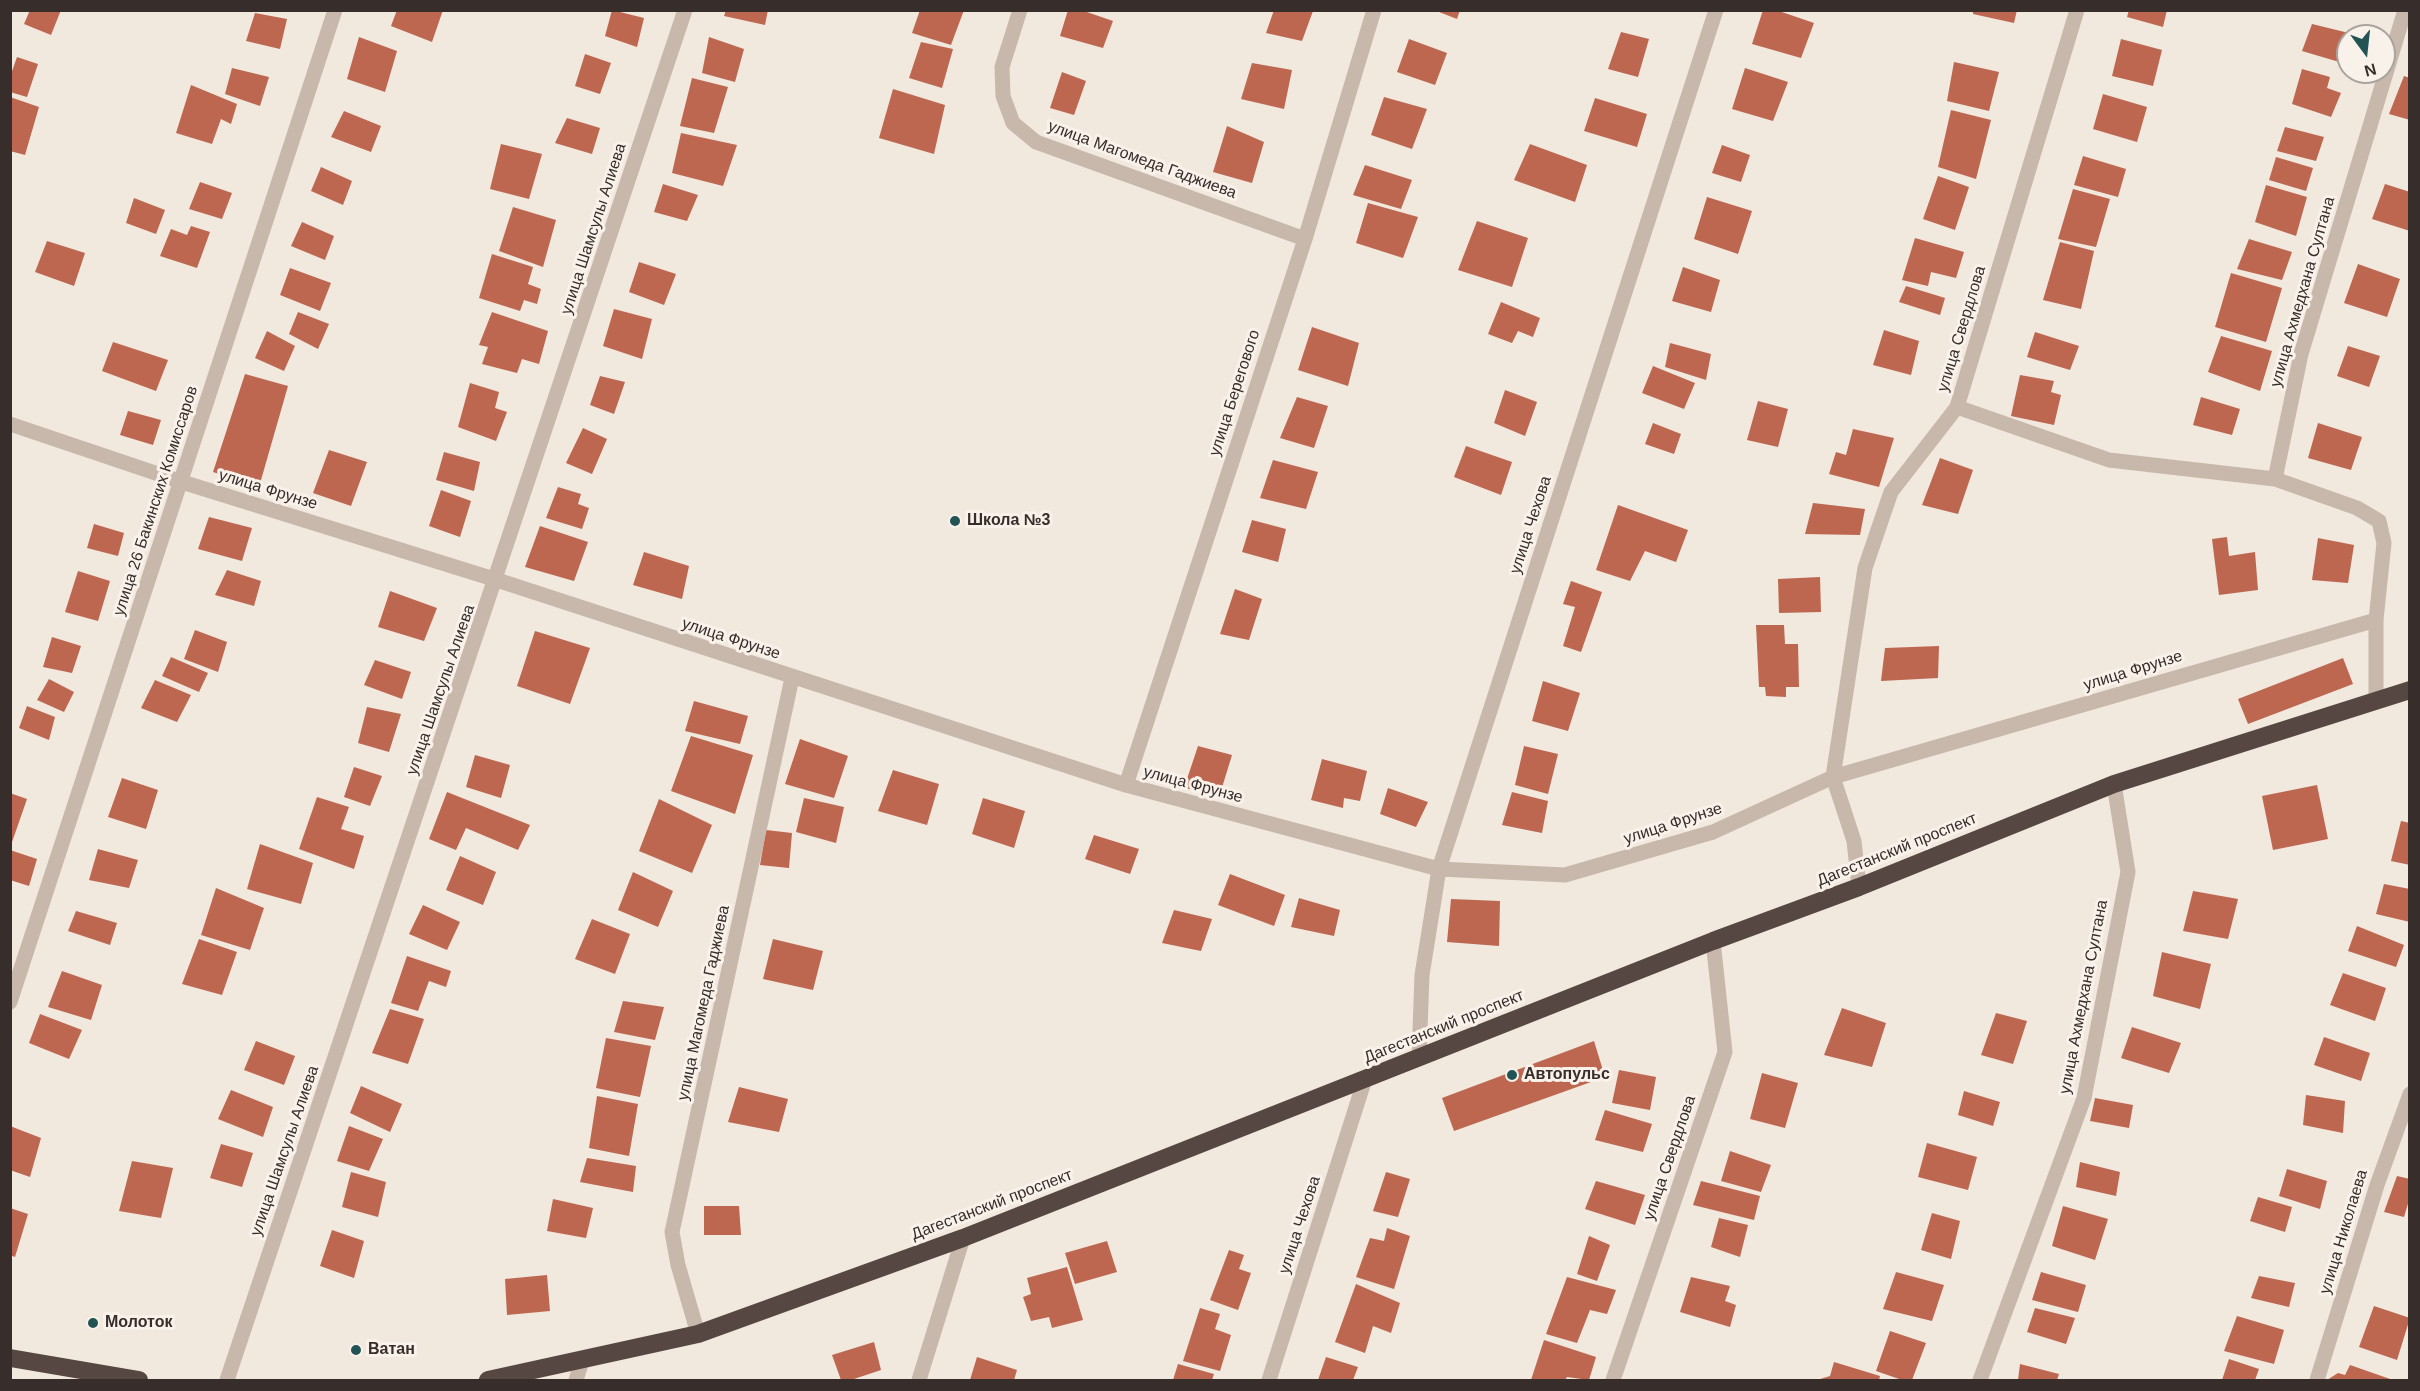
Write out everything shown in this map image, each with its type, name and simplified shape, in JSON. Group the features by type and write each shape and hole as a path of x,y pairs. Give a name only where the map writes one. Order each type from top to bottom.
{"highway":[{"name":"Дагестанский проспект","path":"488,1380 698,1334 963,1238 1713,941 1859,887 2114,784 2409,690"},
{"path":"10,1358 139,1380"}],"street":[{"name":"улица 26 Бакинских Комиссаров","path":"10,1002 335,10"},
{"name":"улица Шамсулы Алиева","path":"227,1380 497,580 685,10"},
{"name":"улица Магомеда Гаджиева","path":"1020,10 1002,67 1003,96 1013,123 1036,142 1305,239"},
{"name":"улица Берегового","path":"1126,785 1305,239 1374,10"},
{"name":"улица Чехова","path":"1419,1058 1422,975 1439,869 1716,10"},
{"name":"улица Свердлова","path":"1859,887 1854,841 1833,777 1865,568 1891,492 1957,407 2077,10"},
{"name":"улица Ахмедхана Султана","path":"2275,479 2301,354 2404,10"},
{"path":"1957,407 2109,460 2275,479 2357,508 2379,521 2384,543 2376,620 2376,699"},
{"name":"улица Фрунзе","path":"10,424 182,482 497,580 1126,785 1439,869 1565,875 1713,832 1833,777 2376,620"},
{"name":"улица Магомеда Гаджиева","path":"698,1334 678,1265 672,1232 792,678"},
{"name":"улица Ахмедхана Султана","path":"1980,1380 2084,1098 2128,872 2114,784"},
{"name":"улица Свердлова","path":"1613,1380 1725,1052 1713,941"},
{"name":"улица Чехова","path":"1269,1380 1365,1080"},
{"name":"улица Николаева","path":"2317,1380 2377,1185 2409,1094"},
{"path":"920,1380 963,1238"},
{"path":"576,1380 582,1361"}],"building":[{"path":"30,10 61,10 51,35 24,24"},
{"path":"397,10 443,10 432,42 391,26"},
{"path":"612,10 644,18 637,47 605,36"},
{"path":"726,10 768,10 765,25 724,16"},
{"path":"920,10 964,10 951,45 912,33"},
{"path":"1068,10 1081,10 1113,21 1103,48 1060,36"},
{"path":"1274,10 1313,11 1302,41 1266,33"},
{"path":"1434,10 1460,10 1457,19"},
{"path":"1763,10 1776,10 1814,23 1801,58 1752,44"},
{"path":"1973,10 2017,10 2014,23 1973,14"},
{"path":"2129,10 2167,10 2163,27 2127,17"},
{"path":"255,13 287,19 280,49 246,41"},
{"path":"2312,24 2336,30 2336,61 2302,51"},
{"path":"1621,32 1649,39 1638,77 1608,69"},
{"path":"359,37 397,51 385,92 347,79"},
{"path":"709,37 744,49 735,82 702,73"},
{"path":"1409,39 1447,53 1435,85 1397,72"},
{"path":"2121,39 2162,50 2153,86 2112,76"},
{"path":"921,42 953,49 942,88 909,78"},
{"path":"585,54 611,63 600,94 575,86"},
{"path":"17,57 38,64 27,97 10,92 10,77"},
{"path":"1954,62 1999,72 1989,111 1947,101"},
{"path":"1252,63 1292,70 1284,109 1241,99"},
{"path":"232,68 269,77 260,106 225,94"},
{"path":"1745,68 1788,82 1773,121 1732,109"},
{"path":"2302,69 2330,77 2327,88 2341,93 2331,117 2292,104"},
{"path":"1062,72 1086,81 1074,115 1050,108"},
{"path":"2404,76 2410,78 2410,120 2389,114"},
{"path":"692,78 728,87 714,133 680,126"},
{"path":"191,85 237,104 231,124 221,119 212,144 176,133"},
{"path":"893,89 945,105 934,154 879,138"},
{"path":"2103,94 2147,107 2137,142 2093,129"},
{"path":"10,97 39,107 25,155 10,151"},
{"path":"1384,97 1427,109 1412,149 1371,135"},
{"path":"1595,98 1647,114 1637,147 1584,131"},
{"path":"1951,110 1991,120 1976,179 1938,167"},
{"path":"344,111 381,126 371,152 331,137"},
{"path":"567,118 600,128 592,154 555,143"},
{"path":"1227,126 1264,142 1252,183 1213,172"},
{"path":"2285,127 2324,137 2316,161 2277,151"},
{"path":"681,133 737,145 723,186 672,173"},
{"path":"501,144 542,154 529,199 490,189"},
{"path":"1530,144 1587,165 1575,202 1514,180"},
{"path":"1722,145 1750,155 1741,182 1712,173"},
{"path":"2083,156 2126,169 2118,197 2074,185"},
{"path":"2276,157 2313,168 2306,191 2269,180"},
{"path":"1365,165 1412,180 1401,209 1353,195"},
{"path":"321,167 352,181 343,205 311,191"},
{"path":"1938,176 1969,187 1955,230 1923,219"},
{"path":"200,182 232,193 222,219 189,209"},
{"path":"663,184 698,195 687,221 654,212"},
{"path":"2385,184 2410,192 2410,231 2372,219"},
{"path":"2266,185 2307,197 2296,236 2255,222"},
{"path":"2073,189 2110,199 2096,247 2058,239"},
{"path":"1707,197 1752,211 1738,254 1694,239"},
{"path":"134,198 165,210 156,234 126,223"},
{"path":"1368,203 1418,217 1403,258 1356,243"},
{"path":"513,207 556,220 543,267 499,251"},
{"path":"1477,221 1528,238 1512,287 1458,270"},
{"path":"302,222 334,236 325,260 291,246"},
{"path":"191,226 210,232 197,268 160,256 171,229 187,235"},
{"path":"1915,238 1964,252 1956,278 1931,272 1928,286 1902,280"},
{"path":"2249,239 2292,252 2282,280 2237,269"},
{"path":"47,241 85,253 74,286 35,272"},
{"path":"2060,242 2094,251 2081,309 2043,300"},
{"path":"492,254 533,267 528,284 541,289 537,304 524,300 520,311 479,298"},
{"path":"639,262 676,274 664,305 629,292"},
{"path":"2358,264 2400,279 2387,317 2344,303"},
{"path":"1683,267 1720,280 1711,312 1672,301"},
{"path":"290,268 331,283 320,311 280,295"},
{"path":"2231,273 2282,288 2266,342 2215,327"},
{"path":"1906,286 1945,298 1940,315 1899,302"},
{"path":"1501,302 1540,318 1533,337 1518,331 1512,343 1488,334"},
{"path":"614,309 652,319 642,359 603,346"},
{"path":"298,312 329,324 318,349 289,334"},
{"path":"492,312 548,331 539,364 522,359 517,373 482,364 488,347 479,345"},
{"path":"1312,327 1359,343 1348,386 1298,370"},
{"path":"1884,330 1919,341 1911,375 1873,365"},
{"path":"267,331 295,346 284,371 255,358"},
{"path":"2035,332 2079,346 2070,370 2027,357"},
{"path":"2221,336 2272,351 2260,391 2208,372"},
{"path":"113,342 168,360 156,391 102,371"},
{"path":"1670,343 1711,354 1706,380 1665,367"},
{"path":"2348,346 2380,356 2369,387 2337,376"},
{"path":"1653,366 1695,383 1684,409 1642,393"},
{"path":"245,374 288,386 259,487 213,472"},
{"path":"2020,375 2054,381 2051,392 2061,395 2054,425 2011,416"},
{"path":"600,376 625,382 614,414 590,405"},
{"path":"470,383 499,392 495,408 507,412 496,441 458,427"},
{"path":"1505,390 1537,402 1525,436 1494,423"},
{"path":"1297,397 1328,406 1314,448 1280,438"},
{"path":"2201,397 2240,409 2232,435 2193,425"},
{"path":"1758,401 1788,409 1778,447 1747,440"},
{"path":"128,411 161,420 153,445 120,435"},
{"path":"1653,423 1681,434 1674,454 1645,444"},
{"path":"2318,423 2362,437 2351,470 2308,458"},
{"path":"583,428 607,439 592,474 566,463"},
{"path":"1853,429 1894,438 1879,487 1829,474 1836,452 1846,455"},
{"path":"1466,446 1512,462 1501,495 1454,477"},
{"path":"329,450 367,462 351,506 313,493"},
{"path":"444,452 480,462 474,491 436,480"},
{"path":"1940,458 1973,470 1958,514 1922,505"},
{"path":"1273,460 1318,472 1306,509 1260,498"},
{"path":"558,487 581,494 578,504 589,508 582,529 546,518"},
{"path":"441,490 471,501 460,537 429,526"},
{"path":"1813,503 1865,509 1860,535 1805,534"},
{"path":"1618,505 1688,530 1676,562 1645,551 1630,581 1596,570"},
{"path":"209,517 252,528 242,561 198,549"},
{"path":"1252,520 1286,529 1278,562 1242,552"},
{"path":"94,524 124,533 118,556 87,548"},
{"path":"540,526 588,542 574,581 525,567"},
{"path":"2227,537 2229,556 2255,552 2258,590 2219,595 2212,539"},
{"path":"2318,538 2354,545 2348,583 2312,580"},
{"path":"644,552 689,566 682,599 633,585"},
{"path":"227,570 261,581 254,606 215,595"},
{"path":"78,571 110,581 98,621 65,612"},
{"path":"1820,577 1821,612 1779,613 1778,579"},
{"path":"1571,581 1602,592 1581,652 1563,646 1575,607 1563,604"},
{"path":"1235,589 1262,599 1249,640 1220,634"},
{"path":"390,591 437,608 424,641 378,627"},
{"path":"1756,625 1784,625 1785,644 1798,644 1799,687 1786,687 1786,697 1766,696 1765,687 1759,687"},
{"path":"195,630 227,642 218,672 184,659"},
{"path":"535,631 590,648 570,704 517,686"},
{"path":"52,637 81,646 72,673 43,667"},
{"path":"1939,646 1938,678 1881,681 1885,648"},
{"path":"171,657 208,673 199,692 162,676"},
{"path":"2343,658 2353,684 2248,724 2238,699"},
{"path":"375,660 411,672 402,699 364,685"},
{"path":"49,679 74,692 64,712 37,700"},
{"path":"155,680 191,695 177,722 141,708"},
{"path":"1543,681 1580,693 1568,731 1532,721"},
{"path":"694,701 748,716 740,744 685,731"},
{"path":"27,706 55,717 49,740 19,728"},
{"path":"367,707 401,714 389,752 358,743"},
{"path":"691,736 753,755 735,814 671,791"},
{"path":"800,739 848,756 834,798 785,784"},
{"path":"1198,746 1232,755 1220,794 1184,788"},
{"path":"1524,746 1558,754 1548,794 1515,785"},
{"path":"475,755 510,765 501,798 466,787"},
{"path":"1322,759 1367,771 1360,801 1344,798 1343,808 1311,800"},
{"path":"354,767 382,776 370,806 344,797"},
{"path":"893,770 939,784 927,825 878,811"},
{"path":"122,778 158,790 146,829 108,817"},
{"path":"2317,785 2328,839 2273,850 2262,796"},
{"path":"1388,788 1428,802 1416,827 1380,814"},
{"path":"447,792 530,825 518,850 466,828 456,850 429,839"},
{"path":"1512,792 1548,801 1542,833 1502,825"},
{"path":"10,793 27,799 11,845 10,845"},
{"path":"317,797 349,807 341,829 364,836 354,869 299,849"},
{"path":"804,798 844,807 836,843 796,832"},
{"path":"983,798 1025,811 1014,848 972,834"},
{"path":"659,799 712,825 692,873 639,851"},
{"path":"2401,821 2410,823 2410,865 2391,861"},
{"path":"766,830 792,833 789,868 760,865"},
{"path":"1094,835 1139,849 1130,874 1085,859"},
{"path":"260,844 313,863 301,904 247,889"},
{"path":"98,849 138,860 129,888 89,880"},
{"path":"10,850 37,859 29,886 10,880"},
{"path":"460,856 496,872 483,905 446,890"},
{"path":"633,872 673,891 658,927 618,910"},
{"path":"1230,874 1285,895 1274,926 1218,905"},
{"path":"2384,884 2410,889 2410,922 2376,914"},
{"path":"216,888 264,908 250,950 201,935"},
{"path":"2193,891 2238,899 2228,939 2183,931"},
{"path":"1299,898 1340,910 1334,936 1291,927"},
{"path":"1451,899 1500,901 1499,946 1447,942"},
{"path":"423,905 460,922 447,950 409,934"},
{"path":"1174,910 1212,919 1201,951 1162,943"},
{"path":"76,911 117,923 110,945 68,931"},
{"path":"592,919 630,934 615,974 575,959"},
{"path":"2357,926 2404,945 2396,967 2348,951"},
{"path":"199,939 237,952 222,995 182,984"},
{"path":"773,939 823,951 813,990 763,979"},
{"path":"2162,952 2211,964 2200,1009 2153,996"},
{"path":"407,956 451,971 446,987 429,981 418,1011 391,1003"},
{"path":"62,971 102,985 91,1020 48,1007"},
{"path":"2343,973 2386,988 2375,1021 2330,1005"},
{"path":"623,1001 664,1007 655,1040 614,1032"},
{"path":"1842,1008 1886,1023 1872,1067 1824,1055"},
{"path":"390,1009 424,1019 408,1064 372,1053"},
{"path":"1996,1013 2027,1021 2013,1064 1981,1055"},
{"path":"40,1014 82,1030 69,1059 29,1043"},
{"path":"2132,1027 2181,1043 2169,1073 2121,1058"},
{"path":"2324,1037 2370,1053 2361,1081 2314,1065"},
{"path":"606,1038 651,1046 640,1097 596,1088"},
{"path":"256,1041 295,1056 284,1085 244,1070"},
{"path":"1594,1041 1605,1077 1454,1131 1442,1098"},
{"path":"1619,1070 1656,1077 1650,1110 1612,1103"},
{"path":"1762,1073 1798,1083 1785,1128 1750,1119"},
{"path":"361,1086 402,1104 390,1132 350,1113"},
{"path":"739,1087 788,1099 779,1132 728,1122"},
{"path":"231,1090 273,1107 263,1137 218,1119"},
{"path":"1964,1091 2000,1102 1993,1126 1958,1115"},
{"path":"2306,1095 2345,1101 2343,1133 2303,1125"},
{"path":"597,1096 638,1104 629,1156 589,1148"},
{"path":"2095,1098 2133,1105 2129,1128 2090,1121"},
{"path":"1605,1110 1652,1124 1643,1152 1595,1140"},
{"path":"10,1126 41,1138 30,1177 10,1170"},
{"path":"349,1126 383,1139 369,1171 337,1161"},
{"path":"1927,1143 1977,1157 1968,1190 1918,1177"},
{"path":"221,1144 253,1153 242,1187 210,1178"},
{"path":"1730,1151 1771,1165 1761,1192 1721,1181"},
{"path":"587,1158 636,1166 633,1192 580,1182"},
{"path":"132,1161 173,1168 161,1218 119,1211"},
{"path":"2080,1162 2120,1172 2116,1196 2076,1187"},
{"path":"2287,1169 2327,1181 2320,1209 2279,1196"},
{"path":"351,1172 386,1182 378,1217 342,1207"},
{"path":"1386,1172 1410,1179 1398,1217 1373,1211"},
{"path":"2397,1176 2410,1179 2410,1197 2404,1217 2384,1212"},
{"path":"1596,1181 1645,1195 1635,1225 1585,1209"},
{"path":"1701,1181 1760,1196 1754,1220 1693,1205"},
{"path":"2258,1197 2292,1207 2285,1232 2250,1221"},
{"path":"553,1199 593,1208 586,1238 547,1231"},
{"path":"704,1206 739,1206 741,1235 704,1235"},
{"path":"2063,1206 2108,1219 2095,1260 2052,1246"},
{"path":"10,1208 28,1214 15,1257 10,1255"},
{"path":"1932,1213 1960,1221 1951,1259 1921,1250"},
{"path":"1719,1218 1748,1225 1740,1257 1711,1247"},
{"path":"1387,1228 1410,1236 1394,1289 1356,1277 1370,1238 1384,1241"},
{"path":"332,1230 364,1241 354,1278 320,1266"},
{"path":"1589,1236 1610,1245 1597,1281 1577,1274"},
{"path":"1107,1241 1117,1272 1075,1284 1065,1253"},
{"path":"1229,1250 1244,1255 1239,1269 1251,1273 1238,1310 1210,1300"},
{"path":"1067,1267 1083,1320 1052,1328 1049,1317 1031,1321 1023,1297 1031,1294 1027,1278"},
{"path":"1896,1272 1944,1285 1932,1321 1883,1309"},
{"path":"2041,1272 2086,1285 2078,1312 2032,1300"},
{"path":"547,1275 550,1311 507,1315 505,1279"},
{"path":"2259,1276 2295,1283 2289,1307 2251,1298"},
{"path":"1567,1277 1616,1290 1607,1314 1590,1310 1577,1343 1546,1334"},
{"path":"1691,1277 1730,1286 1725,1301 1736,1305 1730,1327 1680,1312"},
{"path":"1356,1284 1400,1303 1391,1333 1373,1326 1365,1353 1335,1342"},
{"path":"2374,1306 2410,1318 2397,1360 2359,1347"},
{"path":"1200,1308 1220,1314 1215,1329 1231,1335 1220,1371 1183,1361"},
{"path":"2035,1308 2075,1318 2066,1344 2027,1332"},
{"path":"2237,1316 2284,1330 2274,1364 2224,1351"},
{"path":"1890,1331 1926,1343 1912,1380 1902,1380 1876,1371"},
{"path":"1544,1340 1596,1357 1589,1380 1567,1377 1565,1380 1531,1380"},
{"path":"874,1342 881,1370 851,1380 841,1380 832,1355"},
{"path":"977,1357 1017,1370 1014,1380 970,1380"},
{"path":"1326,1357 1358,1367 1353,1380 1318,1380"},
{"path":"2229,1359 2259,1369 2255,1380 2222,1380"},
{"path":"1834,1362 1880,1376 1879,1380 1817,1380 1830,1376"},
{"path":"1178,1364 1214,1374 1212,1380 1173,1380"},
{"path":"2020,1364 2059,1374 2057,1380 2018,1380"},
{"path":"2350,1365 2393,1380 2327,1380 2338,1373 2345,1375"}],"place":[{"name":"Школа №3","path":"955,521"},
{"name":"Автопульс","path":"1512,1075"},
{"name":"Молоток","path":"93,1323"},
{"name":"Ватан","path":"356,1350"}]}
